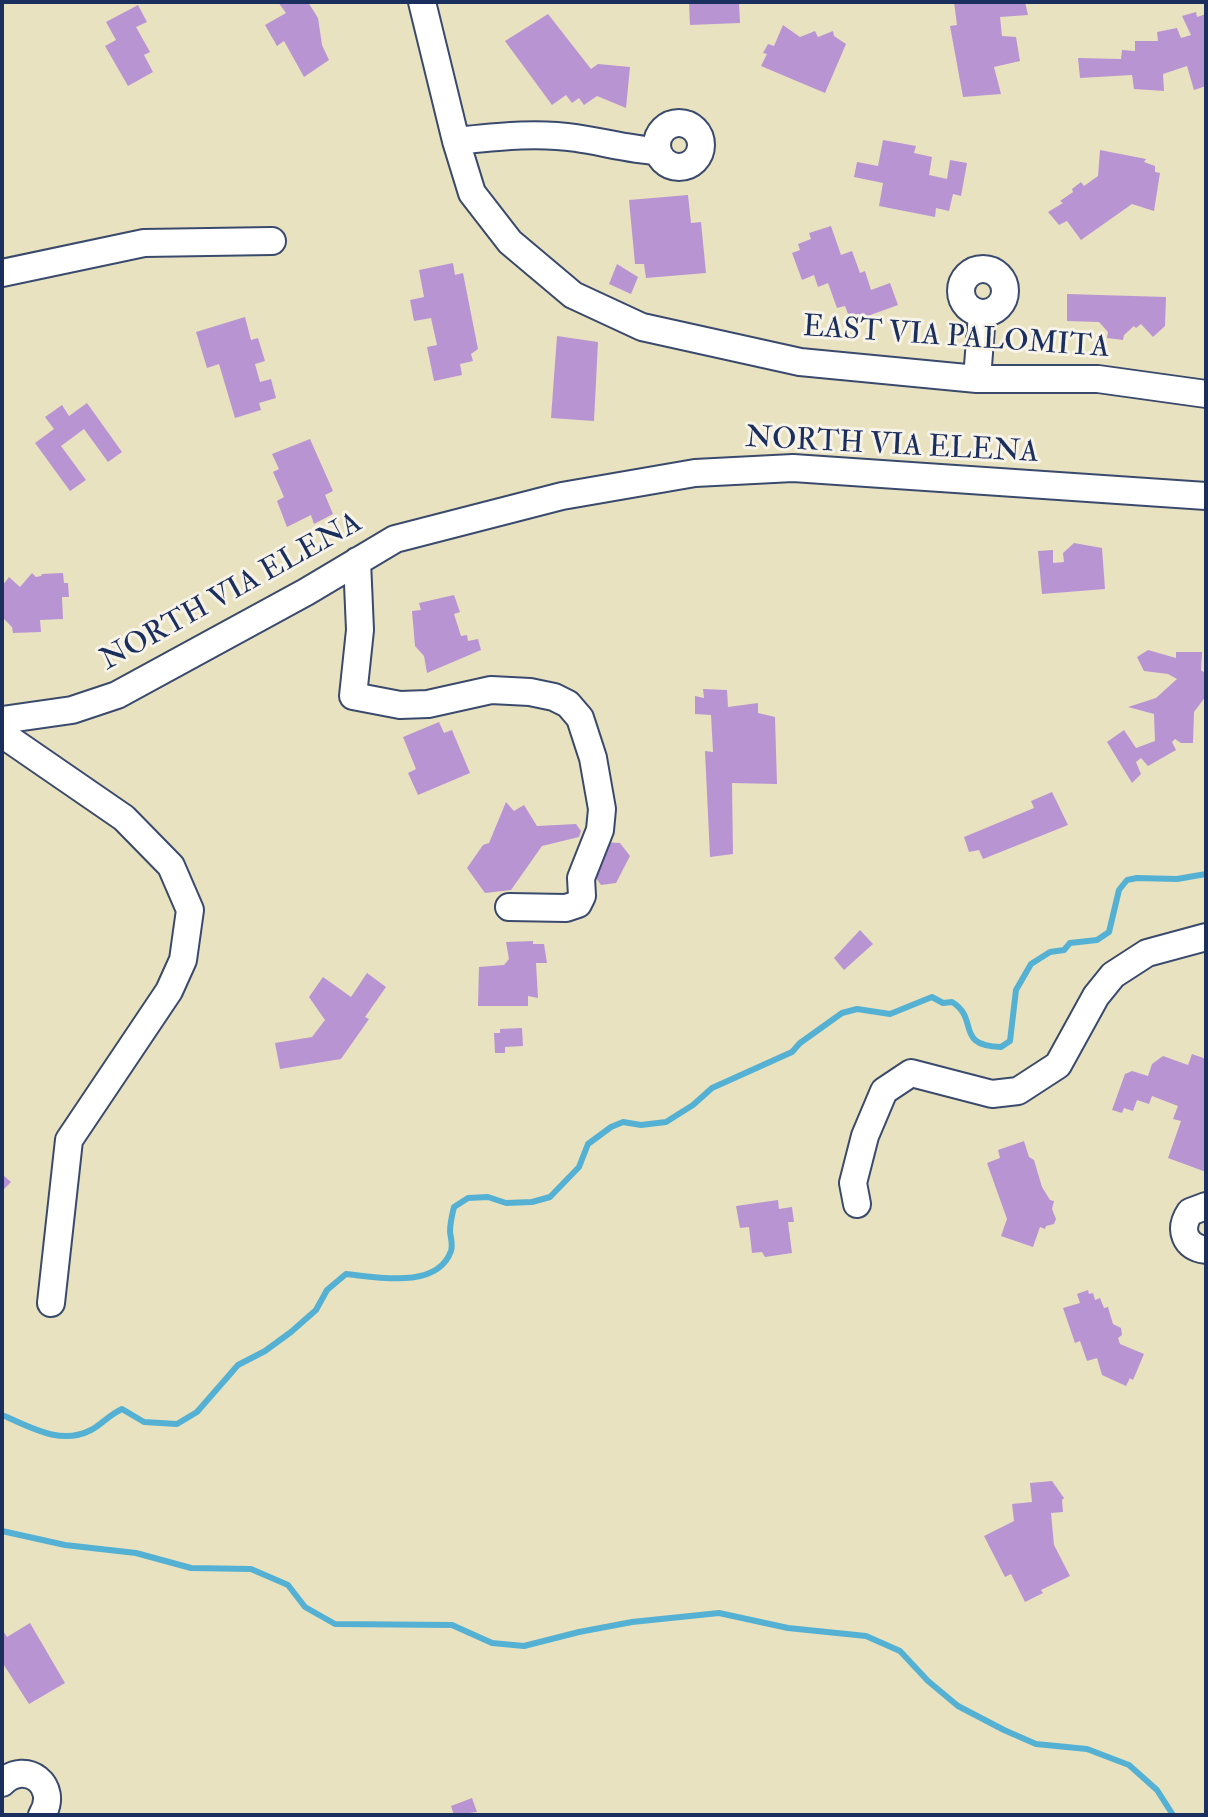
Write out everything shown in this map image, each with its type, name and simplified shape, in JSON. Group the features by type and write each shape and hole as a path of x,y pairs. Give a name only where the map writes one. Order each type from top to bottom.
{"street":[{"name":"EAST VIA PALOMITA","path":"422,2 472,193 510,242 573,295 642,327 800,362 977,379 1098,379 1206,394"},
{"path":"456,141 531,134 658,151"},
{"path":"2,273 144,243 272,241"},
{"path":"977,379 982,314"},
{"name":"NORTH VIA ELENA","path":"2,720 72,710 117,695 395,539 562,496 695,473 793,468 1206,496"},
{"path":"357,561 360,630 353,696 400,705 428,704 491,690 530,692 554,697 568,704 580,718 593,758 602,809 600,830 581,878 582,896 578,904 566,908 509,907"},
{"path":"2,734 124,818 171,866 190,910 183,960 169,991 69,1140 51,1303"},
{"path":"857,1204 853,1183 865,1136 884,1091 894,1083 911,1073 992,1094 1018,1091 1058,1065 1096,996 1113,975 1147,953 1206,937"},
{"path":"1206,1206 1190,1212 1183,1226 1190,1244 1206,1250"},
{"path":"2,1783 15,1774 23,1773 40,1780 48,1796 44,1814"}],"building":[{"path":"278,2 308,2 318,18 322,45 329,60 304,77 284,41 277,46 265,25 286,13"},
{"path":"689,2 739,2 740,23 690,25"},
{"path":"954,2 1025,2 1028,15 1000,17 1002,36 1016,37 1020,61 994,67 1001,94 963,97 950,26 957,25"},
{"path":"138,5 147,22 136,27 150,52 144,55 153,72 128,86 105,46 116,40 106,22"},
{"path":"1196,12 1197,17 1206,14 1206,86 1194,90 1187,66 1163,74 1164,91 1134,89 1132,75 1080,78 1078,58 1121,59 1122,50 1135,51 1135,41 1158,41 1157,32 1177,28 1181,38 1191,35 1182,16"},
{"path":"548,14 591,69 598,64 630,67 626,108 597,96 584,105 579,98 572,103 566,95 552,105 505,41"},
{"path":"783,25 800,37 815,31 818,37 833,31 834,36 846,44 825,93 761,66 767,54 763,53 768,44 774,46"},
{"path":"883,140 916,146 914,153 932,157 929,175 947,179 950,160 967,163 961,196 953,194 949,211 936,208 935,217 879,206 883,183 854,177 857,162 878,166"},
{"path":"1100,150 1146,159 1144,162 1155,166 1155,172 1160,173 1154,211 1132,204 1081,240 1067,221 1059,225 1048,212 1063,203 1060,201 1081,182 1084,186 1098,176"},
{"path":"688,195 691,223 701,222 706,273 646,278 644,264 635,264 629,200"},
{"path":"831,226 841,255 852,251 860,273 865,271 871,290 890,283 898,305 851,322 845,306 837,308 828,283 818,287 814,275 802,280 792,253 800,250 798,244 811,239 809,233"},
{"path":"453,263 455,275 463,273 478,349 471,354 473,361 460,364 462,375 434,381 427,347 437,345 431,318 414,321 410,300 424,297 419,270"},
{"path":"617,264 638,277 631,294 609,284"},
{"path":"1067,294 1166,297 1165,326 1153,337 1141,324 1136,328 1134,326 1123,340 1107,338 1108,332 1099,322 1067,321"},
{"path":"245,317 251,340 258,338 265,361 255,364 260,382 271,379 276,398 259,403 261,410 235,418 219,364 207,368 196,332"},
{"path":"557,336 598,342 594,421 551,418"},
{"path":"87,403 122,452 108,462 84,429 61,446 86,480 70,491 35,443 54,429 45,417 62,405 69,416"},
{"path":"310,439 333,491 325,495 333,514 314,524 311,515 287,527 277,501 284,497 273,472 279,469 272,454"},
{"path":"1074,543 1102,548 1105,589 1042,594 1038,551 1053,550 1053,563 1064,562 1063,553"},
{"path":"32,573 36,577 63,573 64,583 68,583 69,597 62,597 63,619 40,620 41,632 13,633 12,627 2,617 2,586 9,577 20,587"},
{"path":"454,595 460,612 454,614 461,636 467,635 468,641 478,639 481,650 427,673 424,656 415,646 412,611 421,610 419,603"},
{"path":"1148,650 1176,658 1176,652 1202,652 1201,670 1206,674 1206,696 1194,712 1193,743 1181,743 1175,739 1172,742 1176,750 1148,766 1141,758 1136,762 1141,774 1132,783 1107,742 1124,730 1136,748 1155,741 1154,714 1128,707 1156,698 1177,679 1168,674 1144,671 1137,657"},
{"path":"703,689 727,690 728,707 758,703 758,713 775,717 777,784 732,783 733,854 710,857 705,751 713,752 711,715 695,714 695,696 704,698"},
{"path":"439,722 444,733 452,730 470,773 418,795 408,773 416,769 403,737"},
{"path":"1052,792 1068,825 983,859 979,850 969,852 964,837 1034,808 1031,801"},
{"path":"506,802 514,811 524,805 537,826 576,824 581,831 579,837 542,846 511,890 485,893 467,868 483,845 489,843"},
{"path":"601,842 620,843 630,856 616,883 601,885 588,867"},
{"path":"860,930 873,944 844,970 834,958"},
{"path":"533,941 533,944 544,944 547,963 536,963 538,998 528,996 528,1006 478,1006 479,967 504,965 509,959 506,942"},
{"path":"367,973 386,987 365,1017 369,1019 341,1059 280,1069 275,1043 312,1037 325,1020 309,997 323,977 351,997"},
{"path":"522,1028 523,1046 505,1047 505,1053 495,1053 494,1033 500,1033 500,1029"},
{"path":"1192,1054 1206,1059 1206,1172 1168,1158 1181,1121 1173,1119 1178,1106 1152,1096 1149,1104 1137,1100 1133,1111 1124,1108 1122,1113 1112,1110 1125,1074 1132,1071 1148,1076 1152,1064 1163,1056 1188,1065"},
{"path":"1024,1141 1042,1187 1054,1201 1052,1209 1056,1219 1045,1229 1040,1227 1033,1247 1001,1236 1007,1219 987,1163 1000,1158 998,1150"},
{"path":"2,1174 11,1182 2,1191"},
{"path":"778,1200 779,1209 792,1207 794,1222 788,1222 792,1253 765,1257 762,1252 752,1253 749,1227 740,1228 736,1206"},
{"path":"1088,1290 1095,1300 1100,1298 1104,1308 1108,1307 1113,1324 1121,1328 1120,1344 1144,1354 1133,1380 1130,1378 1126,1386 1102,1375 1097,1358 1087,1361 1080,1341 1075,1343 1063,1308 1080,1303 1077,1294"},
{"path":"1052,1481 1064,1498 1063,1512 1051,1513 1054,1545 1070,1576 1025,1602 1011,1574 1005,1577 984,1536 1014,1521 1012,1504 1032,1502 1030,1483"},
{"path":"30,1623 65,1683 29,1704 2,1662 2,1629 7,1637"},
{"path":"472,1798 477,1812 454,1815 451,1806"}],"waterway":[{"path":"2,1415 46,1433 68,1436 91,1430 122,1409 144,1422 177,1424 197,1412 238,1365 265,1351 316,1310 327,1290 346,1274 405,1278 420,1276 444,1263 452,1249 450,1229 454,1207 468,1198 488,1197 506,1203 532,1202 550,1197 579,1167 588,1144 611,1127 623,1122 641,1125 666,1122 712,1088 792,1052 842,1013 857,1009 890,1014 932,997 943,1003 952,1002 960,1009 977,1042 1001,1047 1010,1041 1016,990 1031,964 1050,952 1064,950 1070,943 1097,940 1109,932 1119,890 1127,880 1177,879 1206,874"},
{"path":"2,1531 65,1545 136,1553 191,1568 251,1569 288,1585 305,1607 335,1624 452,1625 492,1643 524,1646 632,1622 719,1613 788,1628 866,1636 900,1651 928,1681 958,1706 1004,1730 1036,1744 1087,1749 1129,1765 1157,1790 1173,1815"}]}
